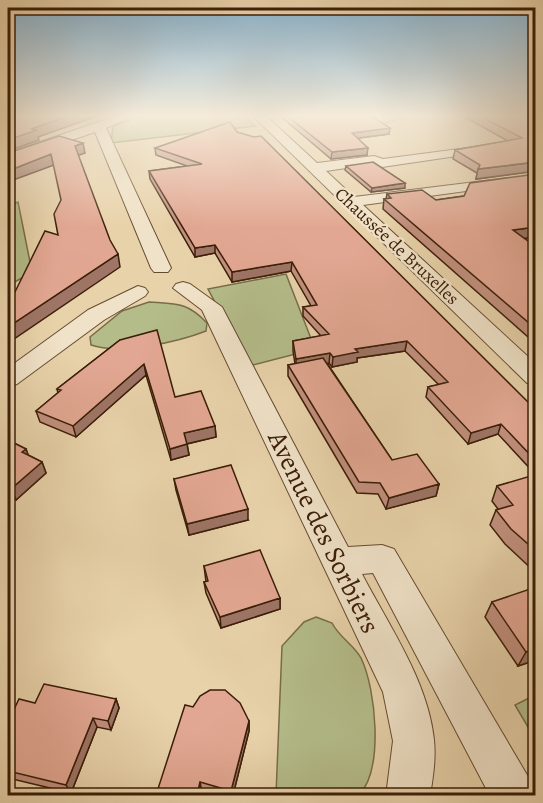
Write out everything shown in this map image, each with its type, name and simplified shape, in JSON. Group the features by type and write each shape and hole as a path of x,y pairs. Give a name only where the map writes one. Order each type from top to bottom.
{"street":[{"path":"8,159 26,152"},
{"path":"8,379 96,315 160,288 109,152"},
{"name":"Chaussée de Bruxelles","path":"298,152 536,378"},
{"path":"314,168 374,160 382,163 449,152"},
{"path":"349,202 522,178"},
{"name":"Avenue des Sorbiers","path":"160,288 211,307 339,561 401,688 414,729 415,763 408,795"},
{"path":"339,561 382,559 514,795"}],"green space":[{"path":"18,202 32,272 8,286 8,206"},
{"path":"286,274 315,349 249,366 208,289"},
{"path":"149,302 181,305 193,311 207,323 206,331 165,343 133,348 103,348 91,345 90,337 122,311"},
{"path":"316,617 332,623 338,633 358,653 371,689 375,748 367,783 359,795 276,795 282,646 304,622"},
{"path":"535,695 535,739 515,705"}],"building":[{"path":"77,152 110,240 118,254 8,327 8,298 11,300 45,231 58,235 54,214 61,200 51,154 8,171 8,153"},
{"path":"168,152 278,152 536,410 536,461 501,424 471,433 428,387 448,382 407,341 355,349 358,352 333,357 330,353 296,359 293,341 329,334 303,307 317,305 292,262 232,272 215,245 195,248 149,171 202,164"},
{"path":"459,152 536,152 536,162 478,169 480,165"},
{"path":"373,162 405,183 372,188 346,166"},
{"path":"536,174 536,227 513,230 536,247 536,329 384,199 391,198 387,194 422,190 436,200 464,196 470,183"},
{"path":"157,330 175,397 201,391 215,426 184,433 187,444 170,449 144,364 73,426 36,411 61,390 57,389 120,340"},
{"path":"323,358 392,460 417,454 439,484 389,498 380,483 359,482 288,365"},
{"path":"8,440 26,449 22,452 42,462 12,488 8,486"},
{"path":"231,465 248,509 187,524 174,479"},
{"path":"534,475 536,477 536,551 511,529 496,510 513,505 497,486"},
{"path":"260,550 280,598 220,617 204,582 208,581 204,566"},
{"path":"536,587 536,648 526,652 492,602"},
{"path":"44,684 116,699 108,721 93,718 66,785 8,771 8,722 19,699 35,703"},
{"path":"210,690 225,690 240,703 249,721 231,791 200,782 197,795 156,795 185,705 193,707 200,696"}]}
